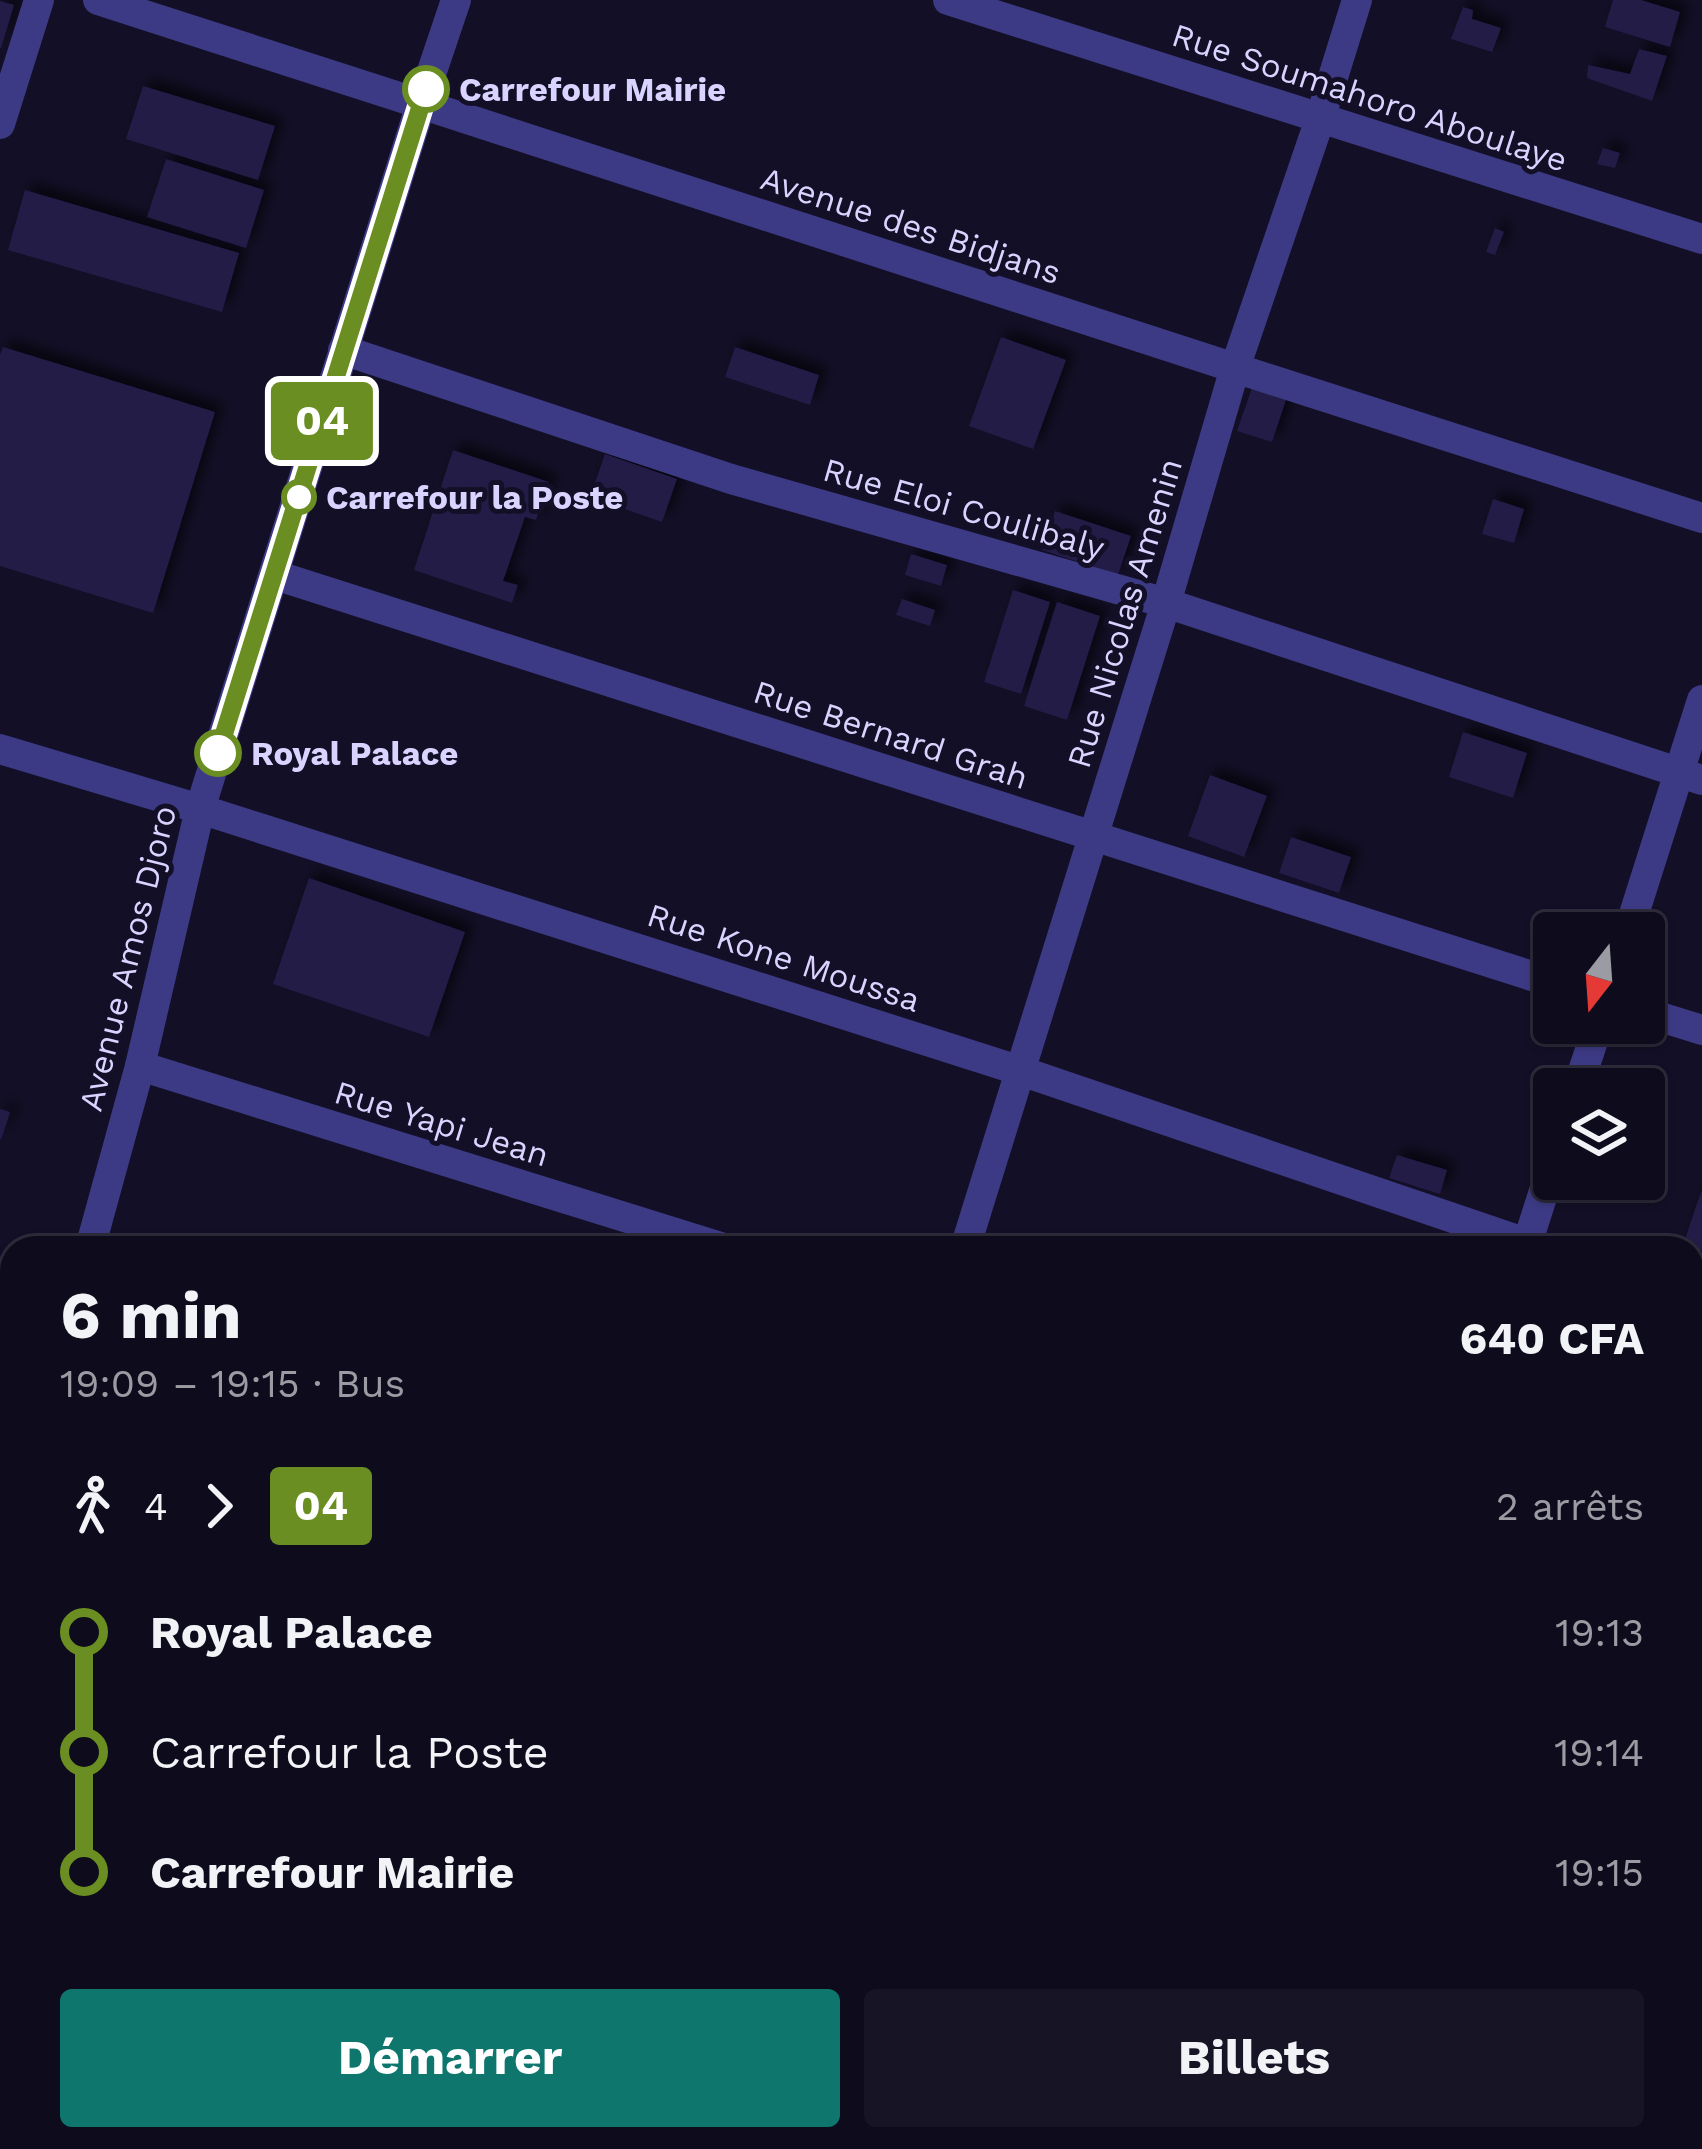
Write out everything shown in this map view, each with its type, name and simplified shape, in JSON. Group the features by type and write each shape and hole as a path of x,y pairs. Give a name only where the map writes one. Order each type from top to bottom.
{"street":[{"path":"0,124 39,0"},
{"name":"Avenue des Bidjans","path":"98,0 1702,518"},
{"name":"Avenue Amos Djoro","path":"93,1236 140,1066 200,809 456,0"},
{"name":"Rue Soumahoro Aboulaye","path":"948,0 1702,239"},
{"name":"Rue Nicolas Amenin","path":"969,1236 1166,603 1234,368 1357,0"},
{"name":"Rue Eloi Coulibaly","path":"343,350 730,479 1166,603 1691,777"},
{"name":"Rue Bernard Grah","path":"275,575 1533,976"},
{"path":"1636,912 1691,777 1702,700"},
{"name":"Rue Kone Moussa","path":"0,749 1021,1071 1505,1236"},
{"path":"1665,1019 1702,1030"},
{"name":"Rue Yapi Jean","path":"140,1066 685,1236"},
{"path":"1536,1236 1545,1200"}],"building":[{"path":"1613,0 1641,0 1680,12 1670,47 1605,27"},
{"path":"0,1 14,5 1,48 0,48"},
{"path":"1463,7 1473,10 1472,19 1501,28 1492,52 1451,39"},
{"path":"1639,49 1667,56 1652,101 1587,78 1588,65 1630,74"},
{"path":"143,86 275,126 258,180 126,139"},
{"path":"1603,148 1620,153 1615,168 1597,164"},
{"path":"166,159 264,190 246,248 147,217"},
{"path":"25,190 239,253 222,312 8,250"},
{"path":"1495,228 1504,232 1495,255 1486,252"},
{"path":"1001,337 1066,360 1033,449 969,426"},
{"path":"3,347 215,412 153,613 0,566"},
{"path":"735,347 819,375 810,405 725,377"},
{"path":"1254,382 1288,394 1272,442 1237,431"},
{"path":"453,450 549,482 536,520 525,517 503,581 518,585 512,603 414,570"},
{"path":"605,454 677,479 662,522 590,497"},
{"path":"1493,499 1524,509 1514,543 1482,534"},
{"path":"1055,511 1131,536 1118,575 1042,550"},
{"path":"911,554 947,565 941,586 905,575"},
{"path":"1013,590 1050,602 1021,694 984,682"},
{"path":"902,599 935,610 930,626 896,615"},
{"path":"1057,602 1100,616 1067,720 1024,706"},
{"path":"1463,732 1527,753 1513,798 1449,777"},
{"path":"1210,775 1267,796 1244,857 1188,836"},
{"path":"1291,837 1351,857 1339,893 1279,873"},
{"path":"309,878 465,932 429,1037 273,984"},
{"path":"0,1109 10,1112 1,1140 0,1139"},
{"path":"1397,1155 1447,1170 1440,1194 1389,1178"},
{"path":"1701,1192 1702,1192 1702,1236 1686,1236"}],"bus line":[{"name":"04","path":"218,753 426,89"}],"place":[{"name":"Carrefour Mairie","path":"426,89"},
{"name":"Carrefour la Poste","path":"299,497"},
{"name":"Royal Palace","path":"218,753"}]}
